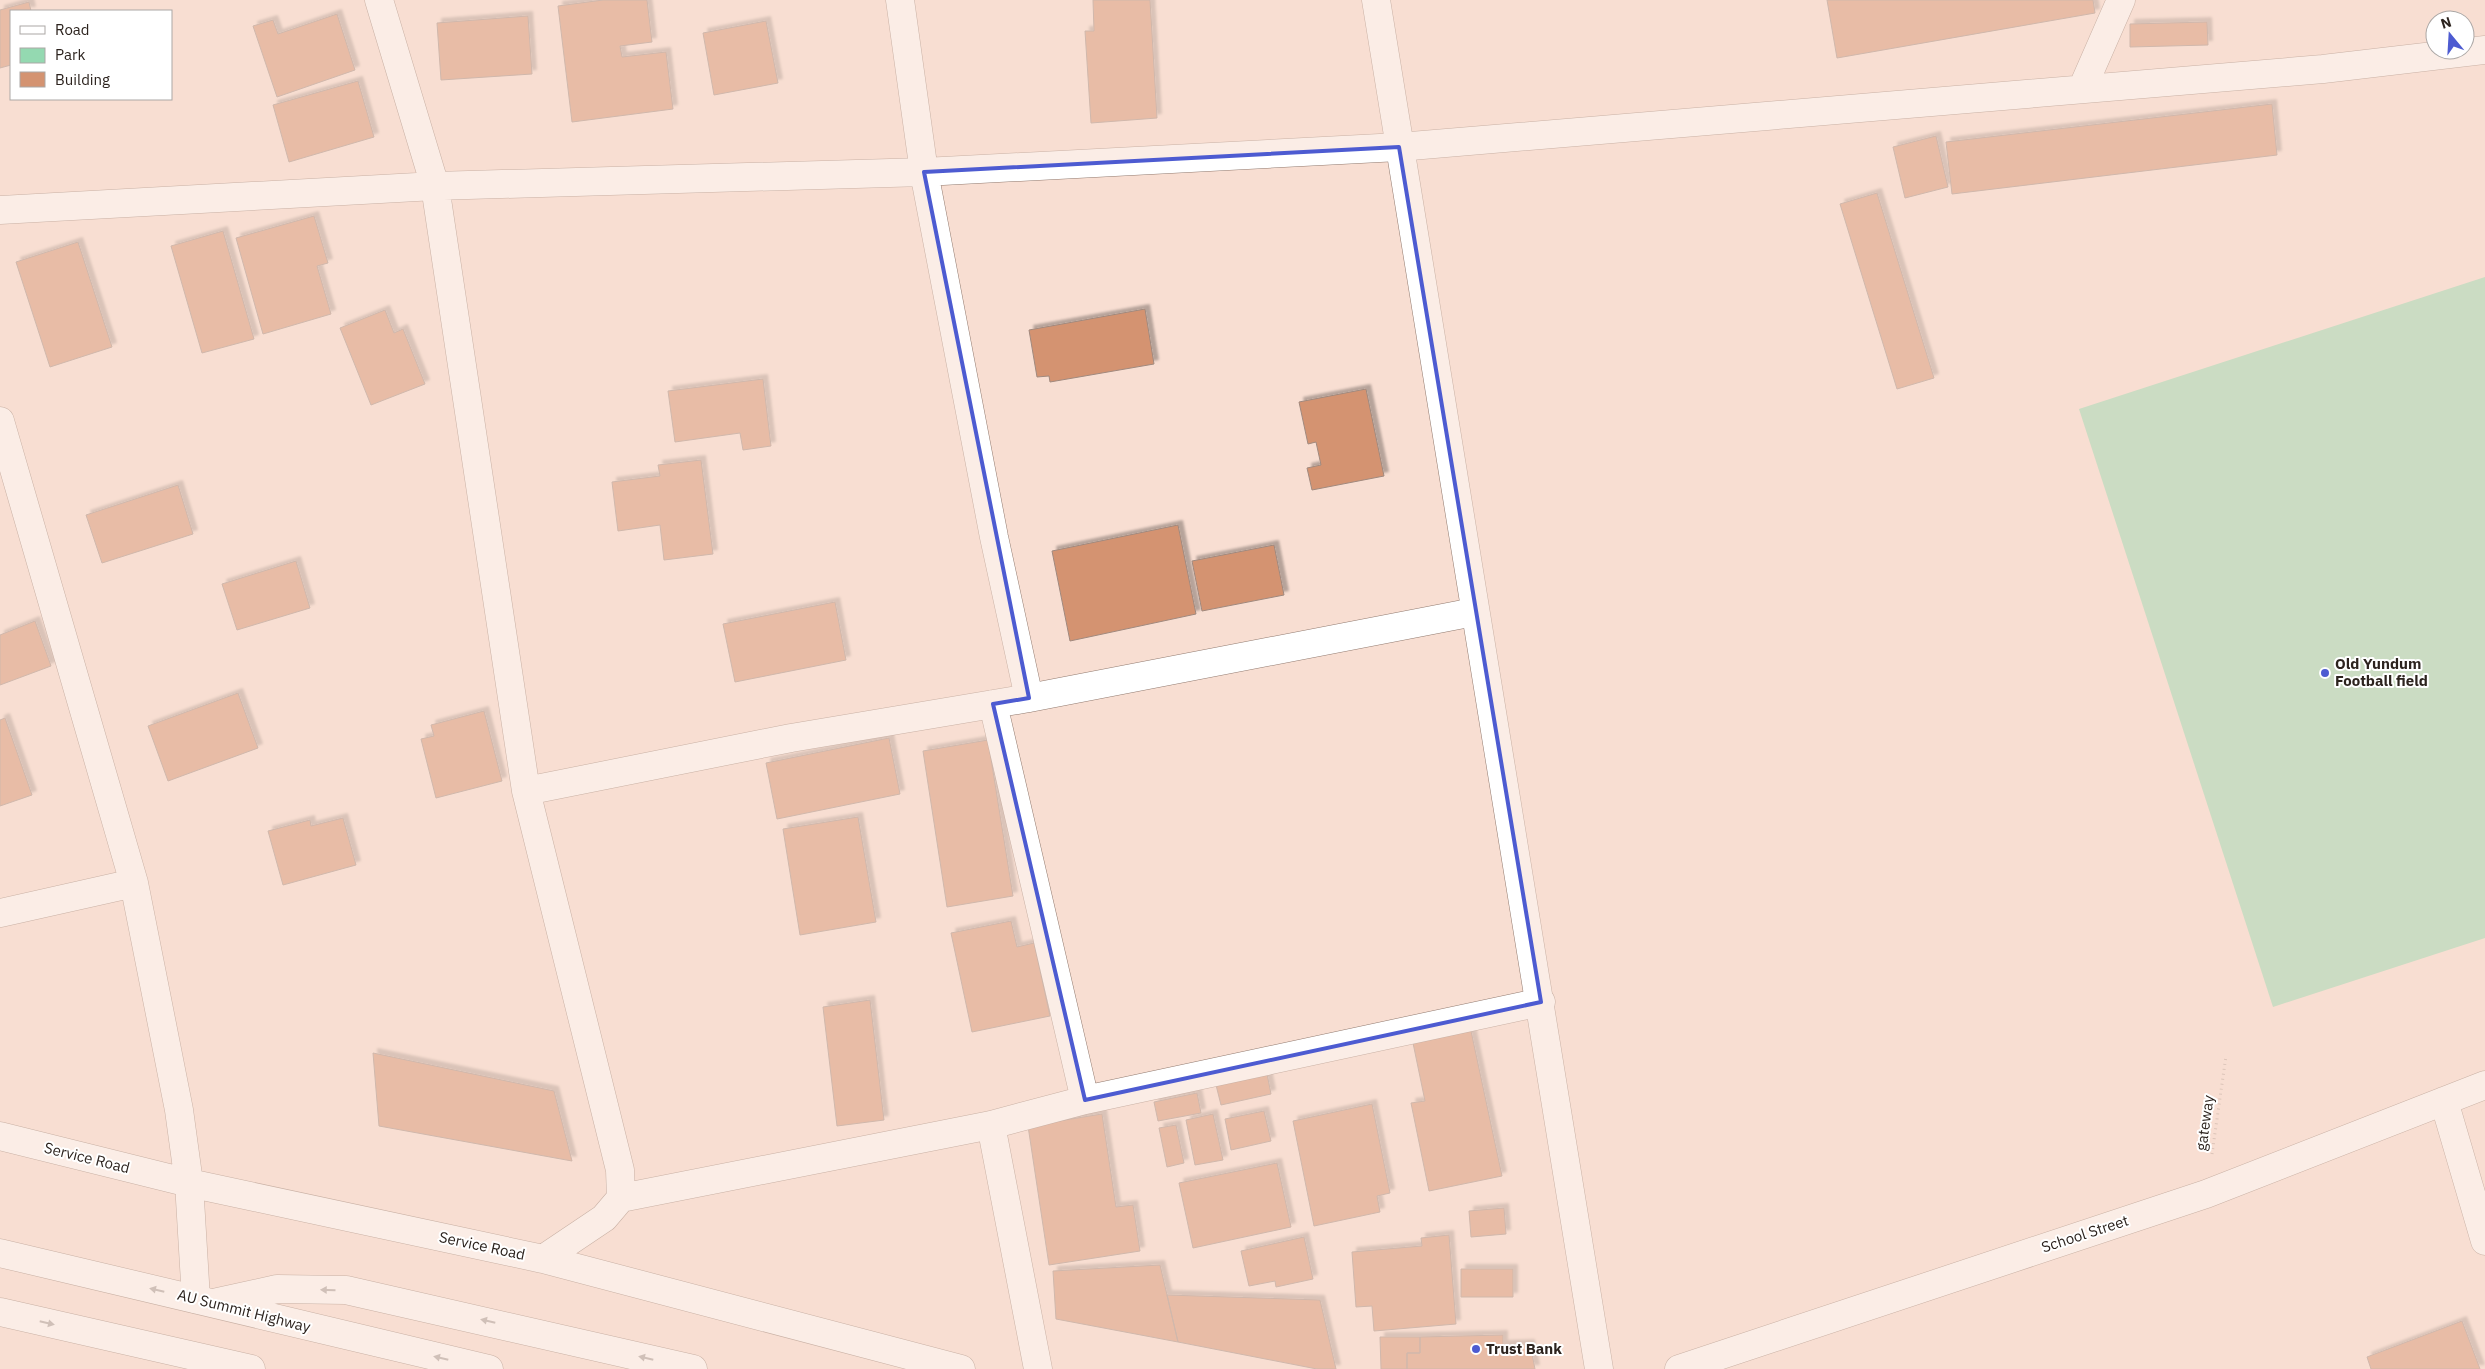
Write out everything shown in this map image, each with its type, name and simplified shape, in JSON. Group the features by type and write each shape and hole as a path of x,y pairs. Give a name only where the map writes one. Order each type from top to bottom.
{"street":[{"path":"379,0 436,186 526,791 620,1170 621,1198"},
{"path":"900,0 924,172 994,537 1029,698"},
{"path":"1376,0 1474,612 1541,1002 1599,1369"},
{"path":"2082,89 2121,0"},
{"path":"0,210 436,186 924,172 1399,147 2323,69 2485,50"},
{"path":"0,421 8,484 134,883 179,1110 189,1182 216,1304 277,1289 346,1290 693,1369"},
{"path":"526,791 791,738 1029,698 1474,612"},
{"path":"993,704 1085,1100"},
{"path":"0,914 134,883"},
{"path":"543,1259 604,1218 621,1198 990,1125 1085,1100 1541,1002"},
{"name":"School Street","path":"1680,1369 2206,1194 2485,1085"},
{"path":"2444,1101 2485,1241"},
{"path":"990,1125 1038,1369"},
{"name":"Service Road","path":"0,1136 189,1182 543,1259 961,1369"},
{"name":"AU Summit Highway","path":"0,1253 489,1369"},
{"path":"0,1312 154,1349 251,1369"},
{"path":"154,1349 177,1369"}],"path":[{"name":"gateway","path":"2206,1194 2226,1056"}],"highlighted area":[{"path":"1399,147 1541,1002 1085,1100 993,704 1029,698 924,172"}],"green space":[{"name":"Old Yundum Football field","path":"2485,277 2485,938 2273,1007 2079,409"}],"building":[{"path":"603,0 647,0 652,42 620,46 622,57 666,52 673,109 572,122 558,6"},
{"path":"1093,0 1150,0 1157,118 1091,123 1085,31 1094,31"},
{"path":"1827,0 2093,0 2095,13 1837,58"},
{"path":"29,2 31,10 10,10 10,65 0,68 0,10"},
{"path":"337,14 355,70 277,97 253,26 273,20 278,34"},
{"path":"528,16 532,74 441,80 437,23"},
{"path":"766,21 778,83 714,95 703,33"},
{"path":"2207,22 2208,45 2130,47 2130,24"},
{"path":"358,81 374,137 289,162 273,105"},
{"path":"2272,104 2277,155 1952,194 1946,142"},
{"path":"1936,136 1948,187 1905,198 1893,147"},
{"path":"1877,193 1934,378 1897,389 1840,204"},
{"path":"314,216 328,263 317,266 331,314 263,334 236,238"},
{"path":"223,231 254,339 202,353 171,246"},
{"path":"78,242 112,347 50,367 16,262"},
{"path":"1145,309 1154,364 1050,382 1049,376 1037,377 1029,330"},
{"path":"385,310 394,333 403,329 425,384 371,405 340,328"},
{"path":"763,379 771,446 743,450 740,433 675,442 668,391"},
{"path":"1366,389 1384,476 1312,490 1307,468 1321,465 1316,442 1308,444 1299,402"},
{"path":"701,460 713,554 664,560 660,525 618,531 612,482 660,476 658,465"},
{"path":"178,485 193,534 102,563 86,515"},
{"path":"1178,525 1196,614 1070,641 1052,551"},
{"path":"1274,545 1284,595 1202,611 1192,561"},
{"path":"296,561 310,608 237,630 222,584"},
{"path":"835,602 846,660 735,682 723,624"},
{"path":"35,621 51,666 0,685 0,635"},
{"path":"238,693 258,748 168,781 148,726"},
{"path":"484,711 502,781 436,798 421,739 434,736 431,725"},
{"path":"5,718 32,795 0,806 0,720"},
{"path":"889,738 900,794 777,819 766,763"},
{"path":"988,740 1013,896 947,907 923,751"},
{"path":"858,817 876,922 800,935 783,829"},
{"path":"343,818 356,865 283,885 268,831 310,820 311,826"},
{"path":"1011,921 1017,947 1034,943 1050,1016 972,1032 951,933"},
{"path":"870,1000 884,1120 837,1126 823,1007"},
{"path":"1471,1031 1502,1176 1429,1191 1411,1103 1425,1101 1413,1043"},
{"path":"373,1053 554,1091 572,1161 379,1126"},
{"path":"1267,1074 1271,1094 1221,1105 1216,1085"},
{"path":"1197,1093 1201,1113 1158,1121 1154,1102"},
{"path":"1372,1104 1390,1193 1377,1196 1380,1212 1314,1226 1293,1121"},
{"path":"1264,1111 1271,1141 1231,1150 1225,1119"},
{"path":"1102,1114 1116,1207 1133,1205 1140,1251 1049,1265 1028,1126"},
{"path":"1213,1114 1223,1160 1195,1165 1186,1120"},
{"path":"1176,1125 1184,1163 1167,1167 1159,1128"},
{"path":"1277,1163 1291,1227 1193,1248 1179,1183"},
{"path":"1504,1208 1506,1234 1471,1237 1469,1211"},
{"path":"1449,1235 1456,1324 1374,1331 1372,1306 1356,1307 1352,1252 1422,1246 1421,1238"},
{"path":"1304,1237 1313,1279 1276,1287 1275,1281 1249,1286 1241,1251"},
{"path":"1160,1265 1178,1342 1056,1319 1053,1271"},
{"path":"1461,1269 1513,1269 1513,1297 1461,1297"},
{"path":"1167,1295 1320,1300 1336,1369 1317,1369 1178,1342"},
{"path":"2462,1321 2480,1369 2371,1369 2367,1357"},
{"name":"Trust Bank","path":"1503,1335 1503,1345 1530,1344 1535,1369 1407,1369 1407,1353 1420,1353 1420,1337"},
{"path":"1380,1337 1420,1337 1420,1353 1407,1353 1407,1369 1381,1369"}],"place":[{"name":"Old Yundum Football field","path":"2325,673"},
{"name":"Trust Bank","path":"1476,1349"}]}
